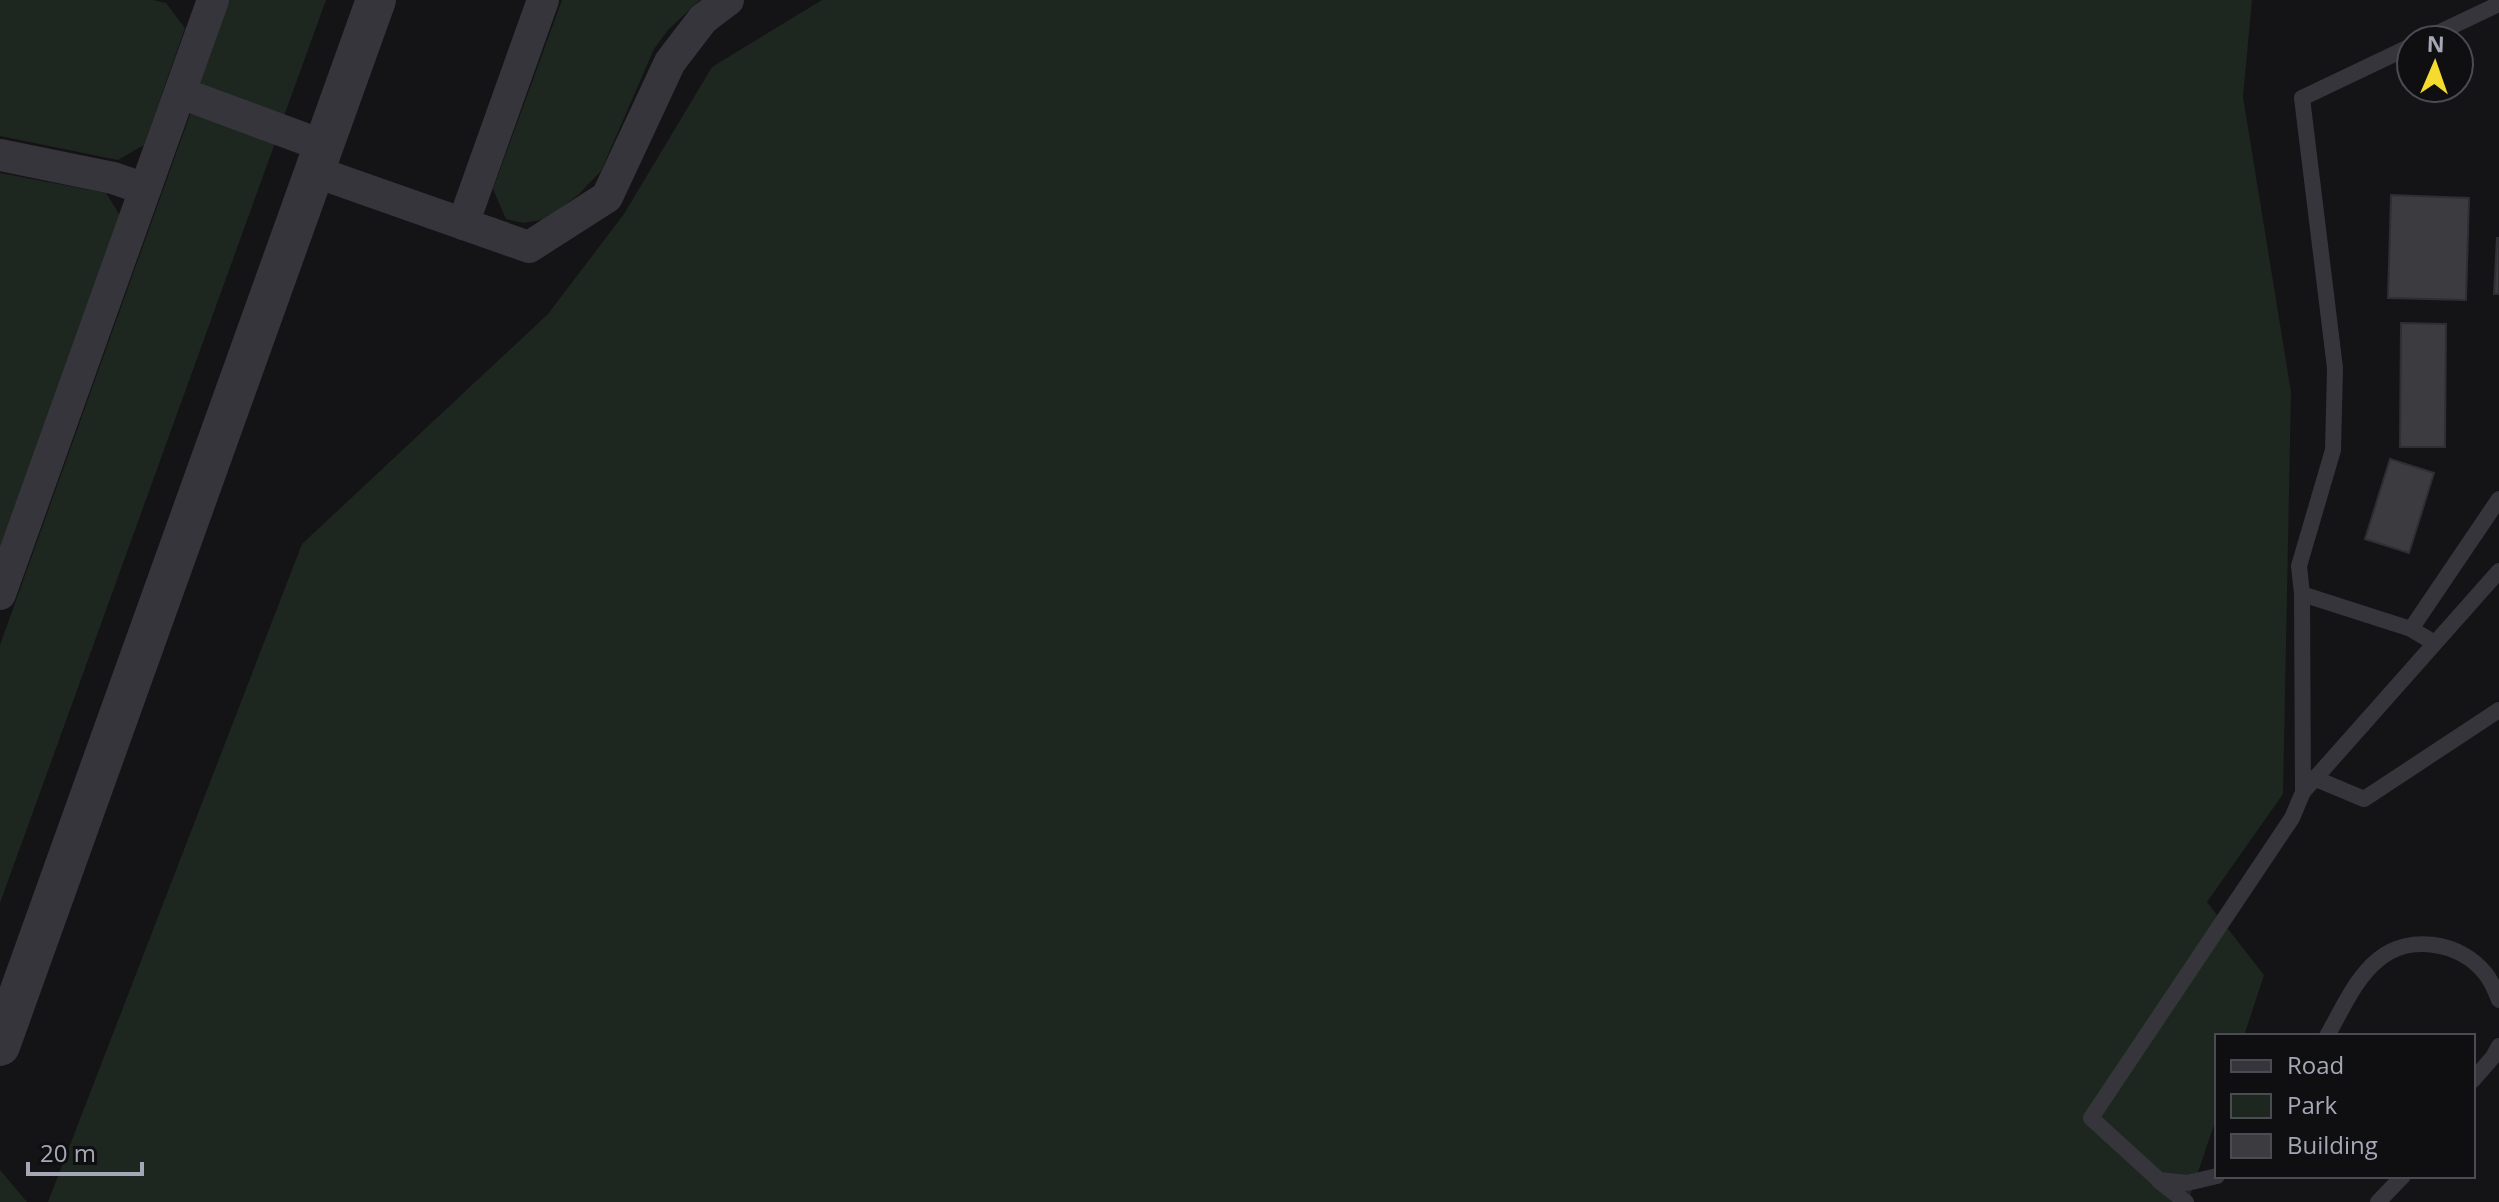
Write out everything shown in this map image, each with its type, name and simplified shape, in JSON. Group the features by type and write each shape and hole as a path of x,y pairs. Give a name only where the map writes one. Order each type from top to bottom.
{"street":[{"path":"0,1046 9,994 320,159 376,0"},
{"path":"463,224 543,0"},
{"path":"197,99 463,224 529,247 607,197 670,62 685,38 728,0"},
{"path":"0,594 211,1"},
{"path":"0,155 113,178 145,189"}],"lane":[{"path":"2457,24 2499,4"},
{"path":"2303,792 2302,594 2299,566 2333,450 2335,368 2302,98 2395,54"},
{"path":"2411,629 2499,499"},
{"path":"2186,1202 2091,1118 2292,818 2303,792 2499,571"},
{"path":"2302,594 2411,629 2433,642"},
{"path":"2314,778 2364,799 2499,710"},
{"path":"2328,1034 2361,978 2380,958 2405,946 2429,942 2458,952 2485,972 2499,1000"},
{"path":"2475,1078 2499,1046"},
{"path":"2159,1180 2187,1183 2215,1176"},
{"path":"2378,1202 2401,1178"}],"green space":[{"path":"0,0 153,0 166,3 185,28 144,145 118,160 0,136"},
{"path":"229,0 326,0 284,116 199,84"},
{"path":"562,0 700,0 668,30 654,49 601,171 578,195 546,219 523,223 506,219 493,189"},
{"path":"822,0 2252,0 2243,97 2291,392 2283,794 2207,902 2264,975 2245,1034 2215,1034 2215,1122 2188,1202 48,1202 302,544 548,314 624,214 712,67"},
{"path":"191,112 275,143 0,903 0,645"},
{"path":"0,173 106,193 121,217 0,547"},
{"path":"0,1170 27,1202 0,1202"}],"building":[{"path":"2391,195 2469,198 2466,300 2388,298"},
{"path":"2497,238 2499,294 2494,294"},
{"path":"2401,323 2446,324 2445,447 2400,447"},
{"path":"2390,459 2434,473 2409,553 2365,539"}]}
